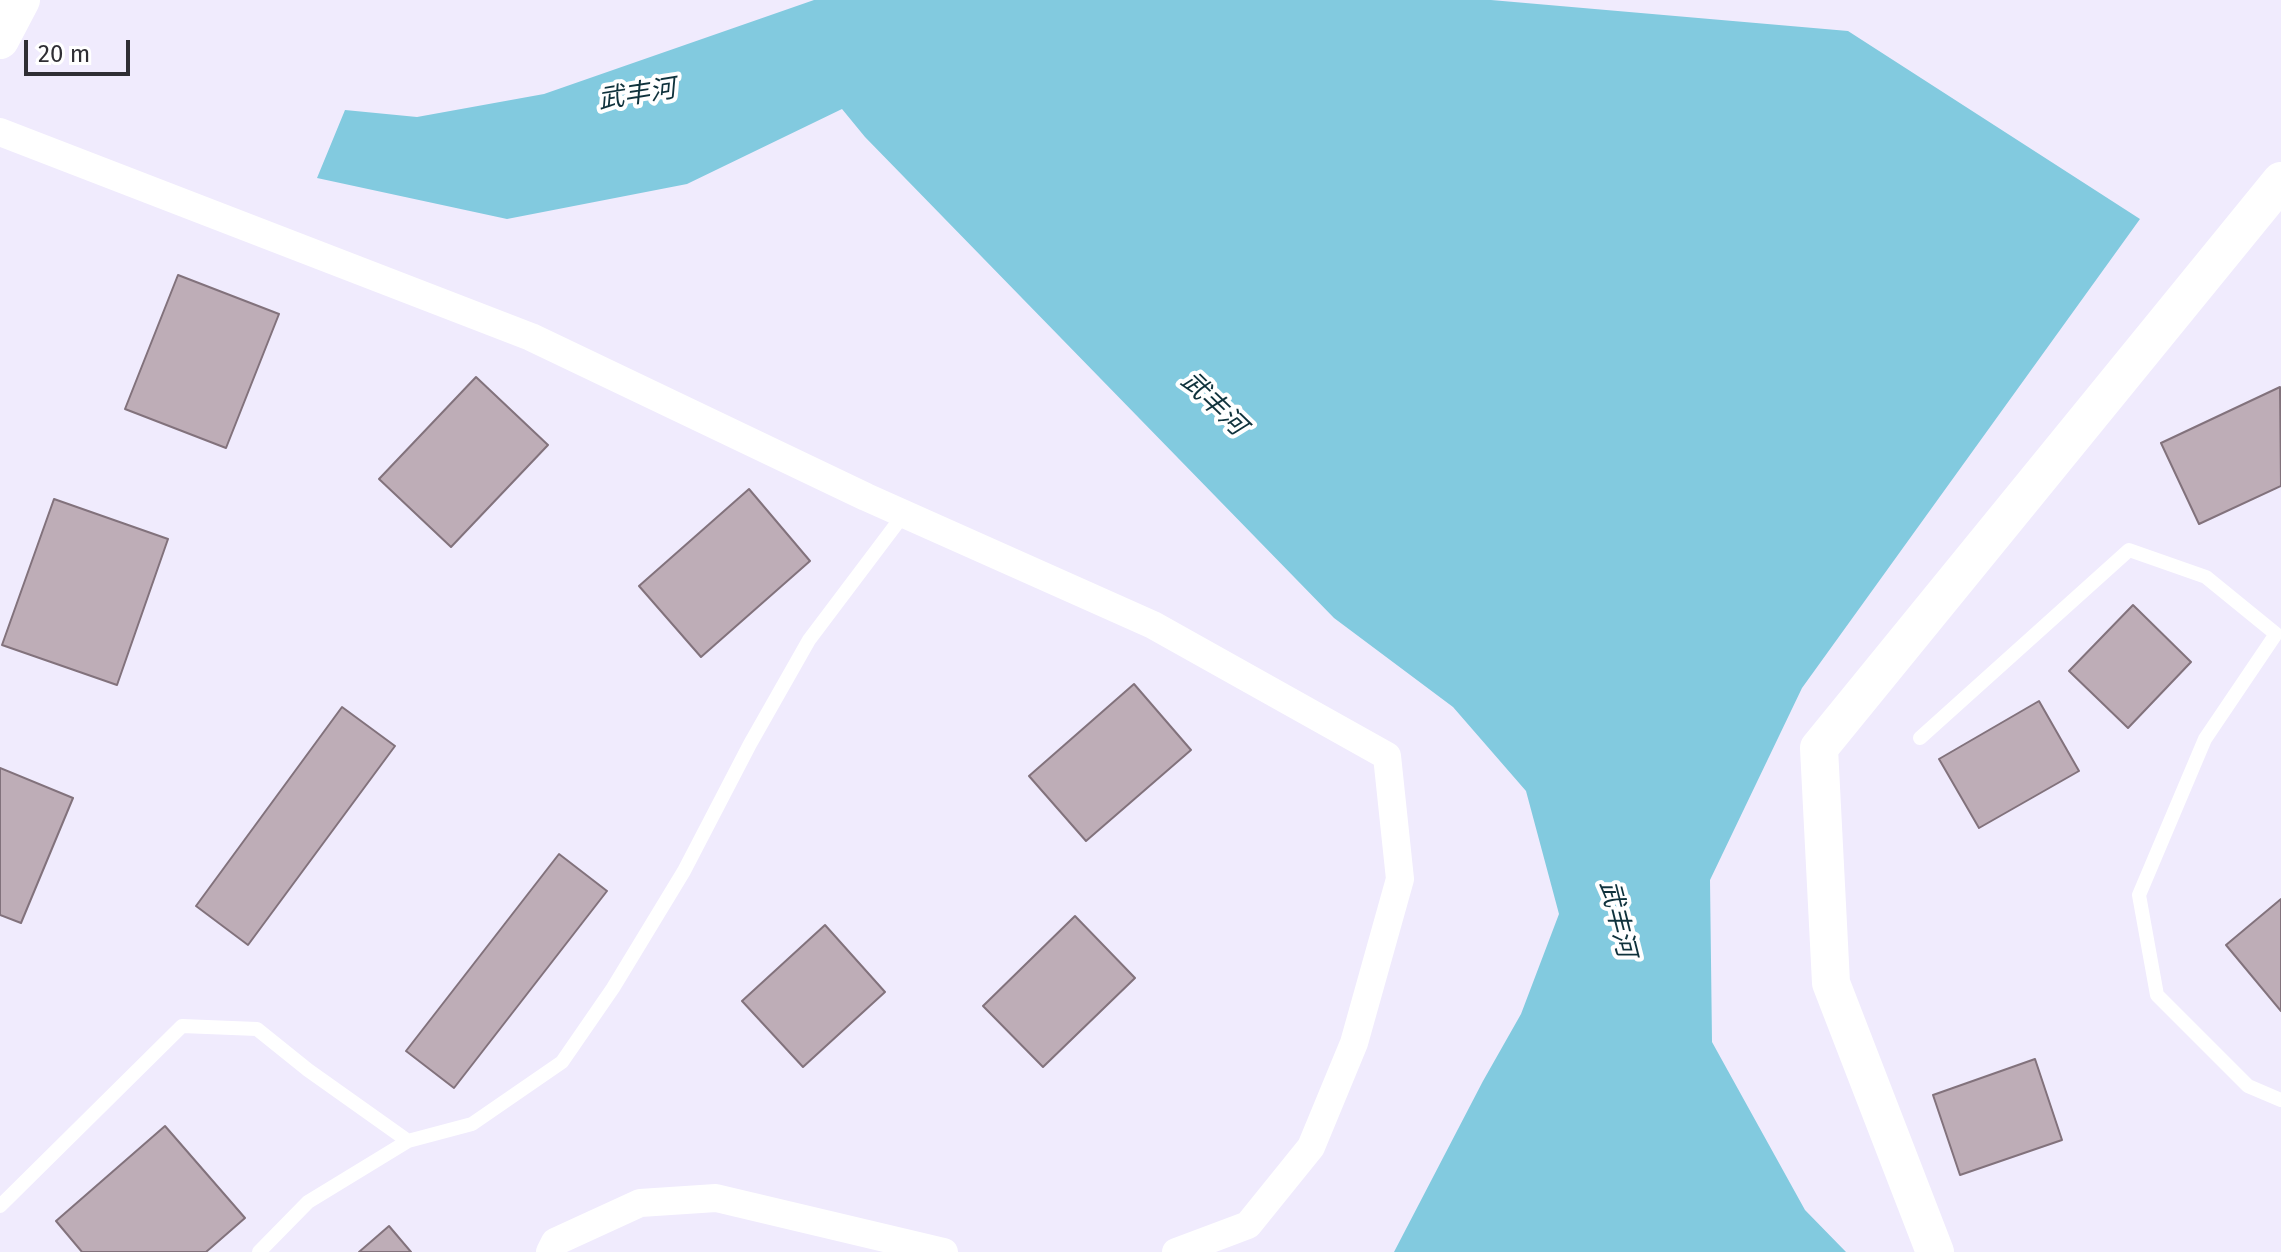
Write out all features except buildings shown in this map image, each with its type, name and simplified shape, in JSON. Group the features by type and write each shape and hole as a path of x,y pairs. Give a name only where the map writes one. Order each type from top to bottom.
{"street":[{"path":"0,40 21,0"},
{"path":"0,132 531,337 904,514 1153,625 1387,756 1400,879 1354,1043 1311,1147 1248,1225 1176,1252"},
{"path":"1935,1252 1831,983 1819,748 2281,181"},
{"path":"550,1252 555,1242 640,1203 716,1198 944,1252"}],"lane":[{"path":"259,1252 308,1202 408,1141 472,1124 562,1062 613,988 684,871 809,640 904,514"},
{"path":"1920,738 2129,550 2206,577 2276,634 2205,739 2139,895 2157,995 2248,1086 2281,1100"},
{"path":"0,1206 182,1026 257,1029 308,1070 408,1141"}],"water":[{"name":"武丰河","path":"814,0 1491,0 1848,31 2140,219 1802,688 1710,880 1712,1042 1805,1210 1846,1252 1394,1252 1521,1014 1559,914 1526,791 1453,707 1334,618 865,137 842,109 687,184 507,219 317,178 345,110 417,117 544,94"}]}
